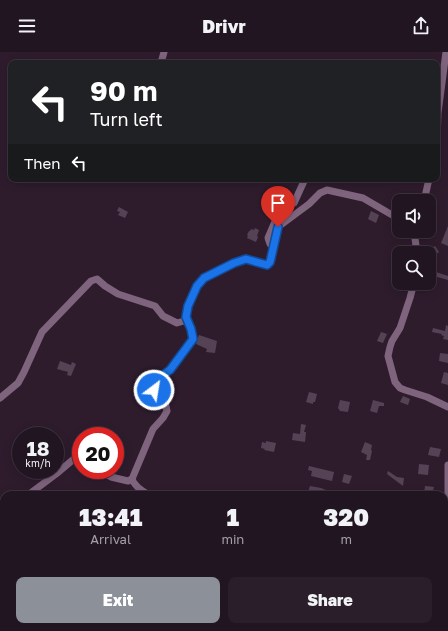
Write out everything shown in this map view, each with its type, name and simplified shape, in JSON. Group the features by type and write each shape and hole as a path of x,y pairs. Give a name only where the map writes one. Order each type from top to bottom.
{"street":[{"path":"440,98 446,52"},
{"path":"274,246 270,244 268,238 277,218 285,206 294,203 304,182"},
{"path":"426,194 428,182"},
{"path":"132,479 153,429 167,411 166,406 154,390 154,385 157,379 170,370 193,339 186,317 188,306 197,286 204,278 234,263 246,259 267,265 270,262 278,227 295,215 320,193 327,190 363,198 392,215"},
{"path":"0,398 18,383 42,332 91,281 97,279 118,294 155,306 164,316 177,323 187,319"},
{"path":"412,290 400,328 390,348 388,356 395,382 400,388 427,397 448,407"},
{"path":"33,491 72,461"},
{"path":"448,465 448,516"},
{"path":"120,479 128,481 132,479"},
{"path":"132,479 133,482 143,491"}],"building":[{"path":"119,207 128,212 125,218 118,215 120,212 117,211"},
{"path":"371,211 379,215 376,223 368,219"},
{"path":"448,226 448,246 441,243"},
{"path":"255,228 259,230 256,242 247,238 249,231 251,229 254,230"},
{"path":"436,248 439,252 436,254"},
{"path":"436,272 448,276 448,280 436,277"},
{"path":"446,325 448,326 448,340 443,339 444,336 441,335 442,334 432,332 433,328 445,331"},
{"path":"381,332 387,334 383,343 377,341"},
{"path":"199,335 217,341 215,353 206,352 207,349 196,344"},
{"path":"440,353 448,354 448,363 439,361"},
{"path":"60,361 71,365 72,362 76,364 71,376 67,375 68,372 57,369"},
{"path":"444,372 448,373 448,385 441,383"},
{"path":"309,392 317,394 313,404 306,402"},
{"path":"403,396 410,399 408,405 400,402"},
{"path":"340,400 350,402 348,412 340,411 338,408"},
{"path":"373,400 384,403 384,406 379,406 377,413 370,411"},
{"path":"301,424 306,425 304,432 306,432 305,442 292,440 293,433 300,434"},
{"path":"266,441 276,443 274,452 261,448 262,442 266,443"},
{"path":"365,442 372,445 370,460 366,460 367,455 361,452"},
{"path":"430,447 441,449 439,457 428,455"},
{"path":"419,464 429,465 428,475 418,474"},
{"path":"309,466 334,472 332,481 311,476 312,471 308,470"},
{"path":"388,471 397,477 404,478 403,486 387,474"},
{"path":"344,474 352,476 349,484 342,482"},
{"path":"310,486 326,490 326,491 308,491"},
{"path":"425,486 434,487 433,491 424,491"}],"route":[{"path":"154,390 154,385 157,379 170,370 193,339 186,317 188,306 197,286 204,278 234,263 246,259 267,265 270,262 278,227"}]}
